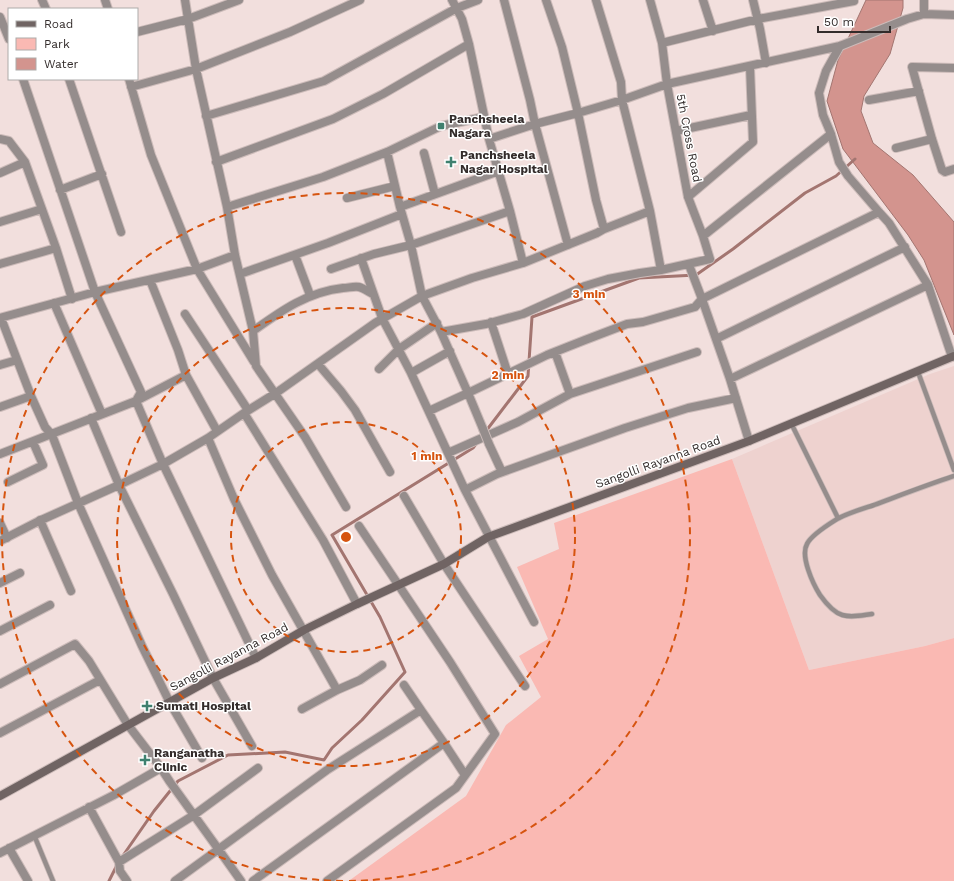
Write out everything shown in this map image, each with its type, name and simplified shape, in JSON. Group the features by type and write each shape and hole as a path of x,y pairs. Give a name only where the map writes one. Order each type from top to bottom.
{"street":[{"path":"185,0 196,69 227,207 235,254 253,331 256,366"},
{"path":"138,32 188,19 239,0"},
{"path":"131,88 196,69 290,32 360,0"},
{"path":"452,0 462,19 469,44 489,139 510,211 523,263"},
{"path":"206,116 324,81 457,8 478,0"},
{"path":"504,0 535,124 568,245"},
{"path":"546,0 562,47 596,200 604,229"},
{"path":"596,0 621,82 622,100 650,211 661,270"},
{"name":"5th Cross Road","path":"650,0 662,43 667,84 688,197 703,236 710,260 690,268"},
{"path":"703,0 713,31"},
{"path":"753,0 766,63"},
{"path":"924,0 924,14"},
{"path":"662,43 758,19 854,1"},
{"path":"489,139 535,124 578,114 667,84 750,67 840,46 907,19 924,14 954,16"},
{"path":"0,17 8,37"},
{"path":"216,162 333,119 382,94 469,44"},
{"path":"840,46 826,71 819,93 822,115 831,134 839,162 848,176 889,223 928,285 953,357"},
{"path":"688,197 753,142 750,67"},
{"path":"954,68 912,67 932,139 943,171 945,172 954,169"},
{"path":"22,80 95,292 141,392 136,401"},
{"path":"69,80 121,232"},
{"path":"129,80 151,155 197,269 256,366 305,437 346,507"},
{"path":"869,100 919,91"},
{"path":"676,131 751,115"},
{"path":"227,207 322,176 387,152 442,126 484,117"},
{"path":"703,236 831,134"},
{"path":"0,139 9,141 25,162 56,248 72,299"},
{"path":"896,148 932,139"},
{"path":"387,152 411,245 422,296 450,351 502,472"},
{"path":"424,153 436,194"},
{"path":"0,173 25,162"},
{"path":"240,274 294,255 401,211 436,194 499,171"},
{"path":"60,190 102,174"},
{"path":"347,198 395,186"},
{"path":"0,222 42,209"},
{"path":"331,269 374,254 411,245 510,211"},
{"path":"0,523 3,539 40,520 119,486 163,464 208,438 276,393 382,318 422,296 472,278 523,263 650,211"},
{"path":"429,411 555,352 627,324 643,322 695,307 702,299 879,212"},
{"path":"716,340 905,247"},
{"path":"0,264 56,248"},
{"path":"202,758 170,702 142,646 78,503 52,435 45,427 31,396 0,318 95,292 197,269 235,254"},
{"path":"294,255 310,295"},
{"path":"361,258 382,318 411,373 455,467 464,490 534,622"},
{"path":"441,332 523,314 585,286 608,278 640,272 690,268 730,379 749,441"},
{"path":"150,280 178,350 186,375 217,431"},
{"path":"730,379 928,285"},
{"path":"253,331 281,311 310,295 350,287 359,287 373,294"},
{"path":"54,303 102,414"},
{"path":"185,314 361,602"},
{"path":"491,322 508,374"},
{"path":"379,369 399,349 437,323"},
{"path":"411,373 450,351"},
{"path":"555,352 570,394"},
{"path":"448,453 518,422 570,394 697,352"},
{"name":"Sangolli Rayanna Road","path":"0,796 213,678 256,658 304,630 373,596 444,564 488,537 749,441 953,357"},
{"path":"0,365 17,360"},
{"path":"318,364 355,410 390,472"},
{"path":"0,454 136,401 186,375"},
{"path":"0,407 31,396"},
{"path":"464,490 502,472 625,428 688,408 736,398"},
{"path":"136,401 163,464 256,658"},
{"path":"91,418 119,486 213,678 252,746"},
{"path":"208,438 238,506 272,575 337,690"},
{"path":"8,482 43,465 33,442"},
{"path":"404,496 444,564 525,686"},
{"path":"40,520 70,591"},
{"path":"327,881 456,788 495,734 450,662 359,526"},
{"path":"0,583 20,573"},
{"path":"0,631 50,604"},
{"path":"0,684 75,644 89,661 128,725 161,768 241,881"},
{"path":"302,709 337,690 360,680 382,665"},
{"path":"0,733 100,680"},
{"path":"404,685 465,775"},
{"path":"175,881 220,850 327,770 421,710"},
{"path":"253,881 444,743"},
{"path":"0,853 114,795 161,768"},
{"path":"119,862 194,815 258,768"},
{"path":"89,807 119,862 120,871 127,881"},
{"path":"9,848 28,881"}],"lane":[{"path":"918,372 954,470"},
{"path":"791,423 838,518"},
{"path":"872,614 853,617 843,616 834,611 819,594 811,578 804,556 804,550 807,543 838,518 954,476"},
{"path":"34,835 53,881"}],"shaded area":[{"path":"954,366 954,638 925,646 809,670 732,459 930,374"}],"green space":[{"path":"732,459 809,670 925,646 954,638 954,881 350,881 466,796 506,725 541,697 519,656 548,639 517,567 559,549 554,523"}],"water":[{"path":"866,0 903,0 903,8 890,54 864,96 861,111 873,143 913,175 954,222 954,335 924,260 908,235 843,149 827,101 838,60"}],"waterway":[{"path":"486,431 528,376 532,317 639,278 696,275 733,249 805,193 836,176 855,159"},
{"path":"122,857 154,811 178,781 228,755 285,752 324,760 332,748 362,720 405,672 380,617 332,535 473,448 476,444"},
{"path":"109,881 117,865"}],"place":[{"name":"Panchsheela Nagara","path":"441,126"},
{"name":"Panchsheela Nagar Hospital","path":"451,162"},
{"name":"Sumati Hospital","path":"147,706"},
{"name":"Ranganatha Clinic","path":"145,760"}]}
